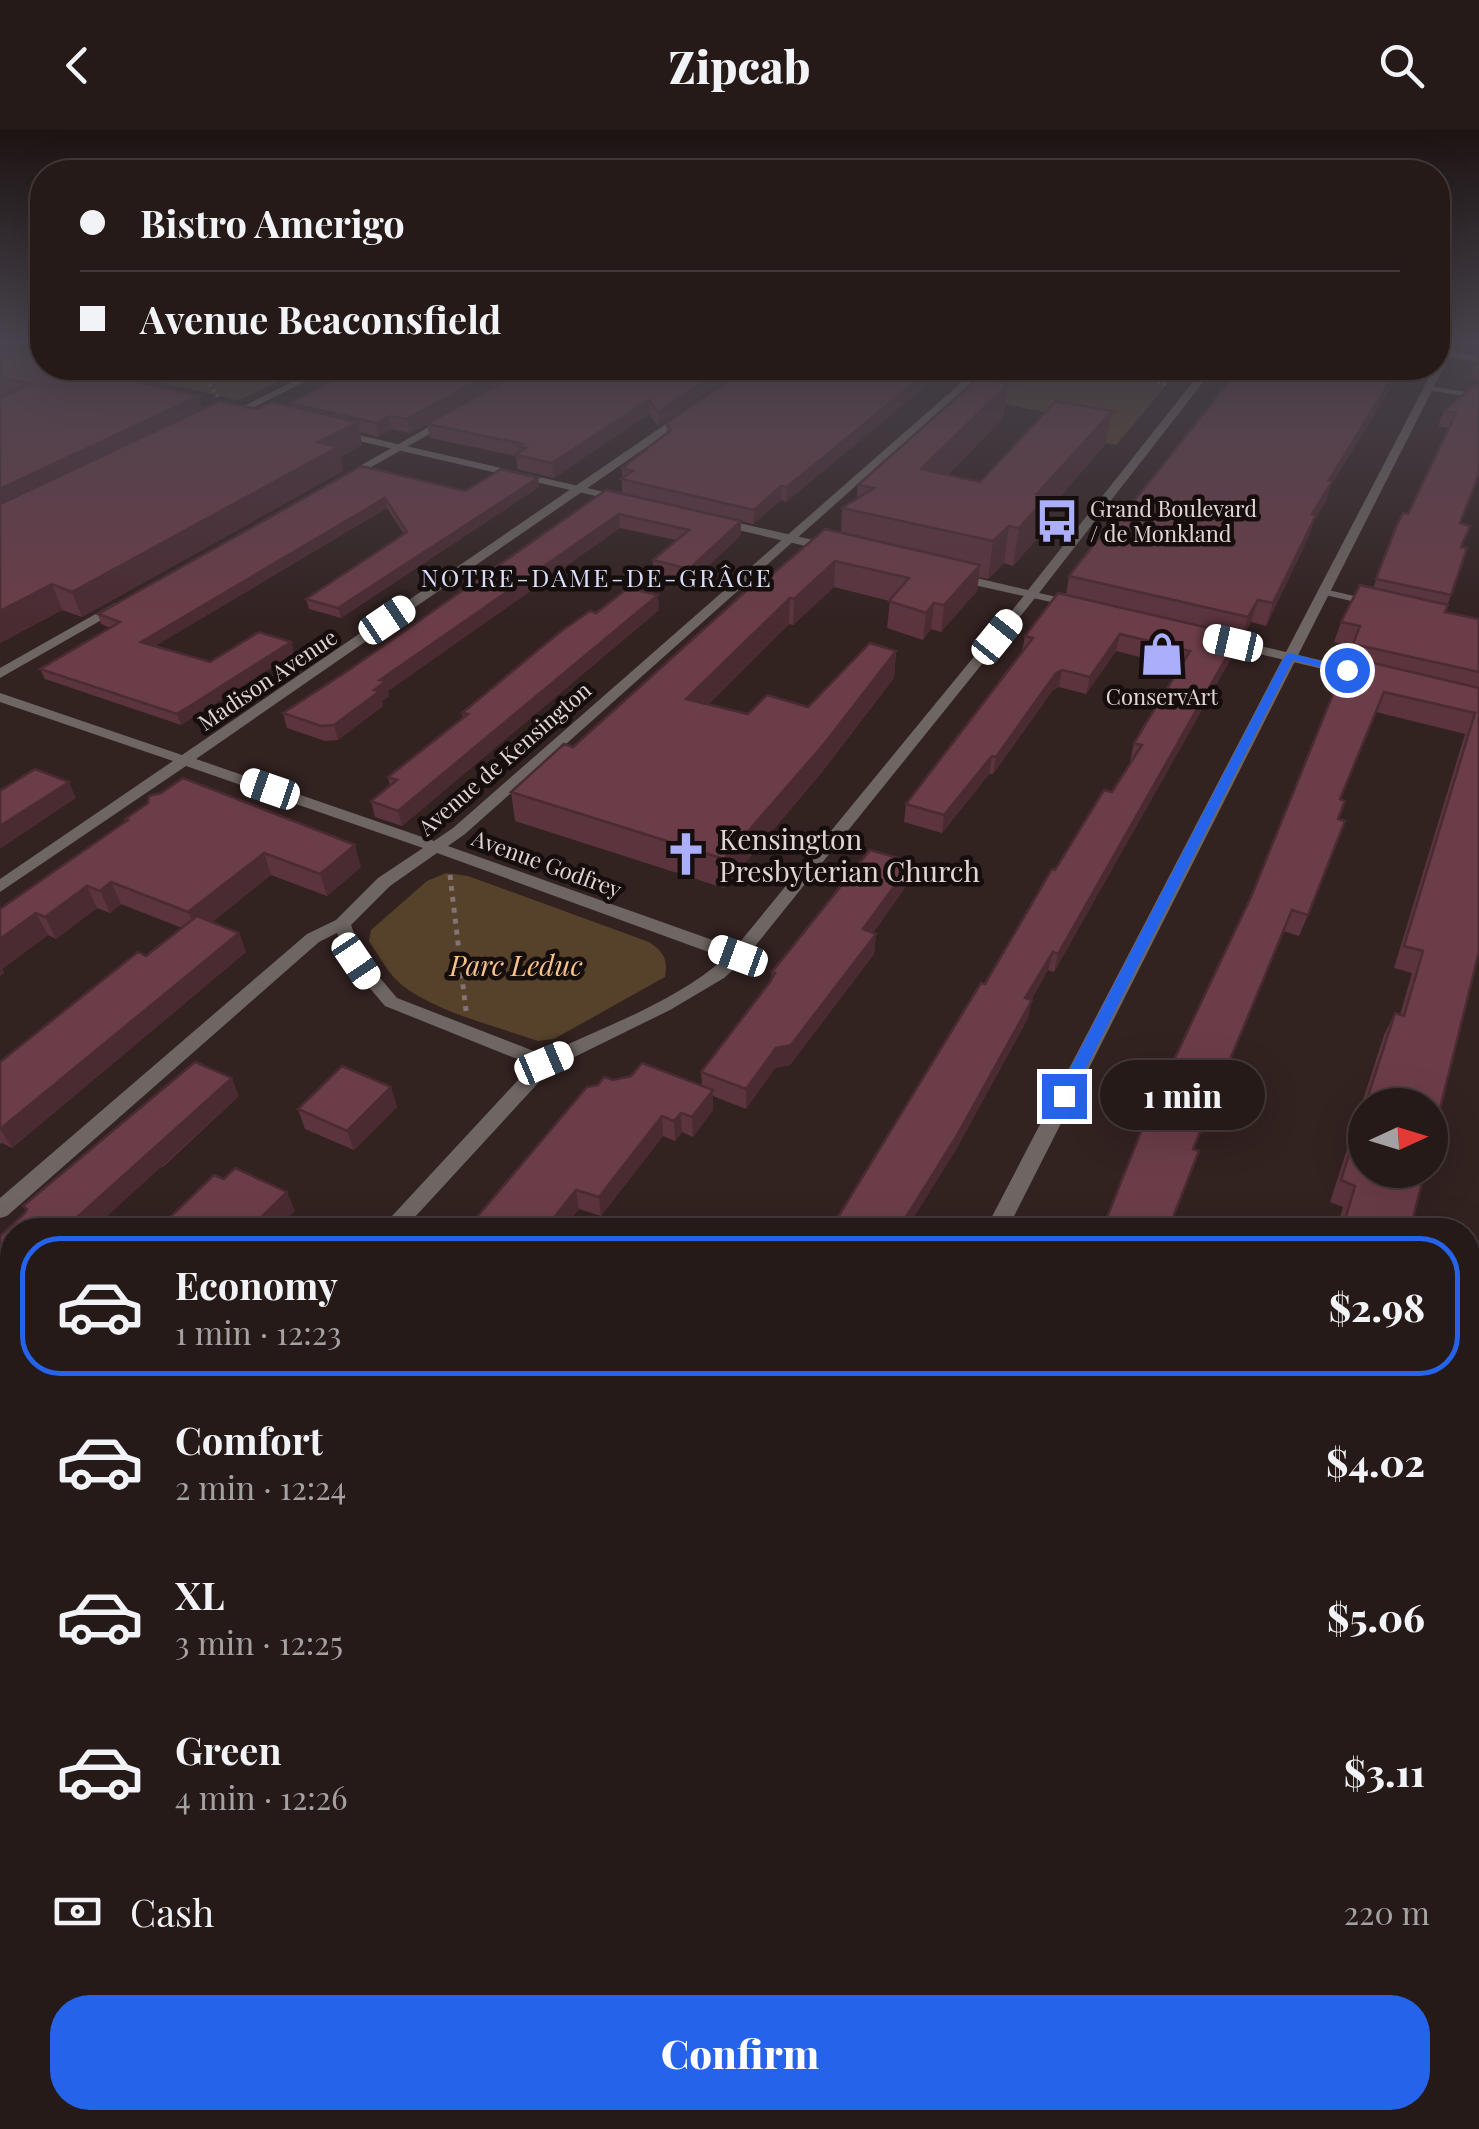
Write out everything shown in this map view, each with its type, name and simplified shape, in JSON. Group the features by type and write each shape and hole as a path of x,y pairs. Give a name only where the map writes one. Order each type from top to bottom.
{"street":[{"path":"355,437 648,506"},
{"path":"320,492 416,437"},
{"name":"Madison Avenue","path":"0,887 653,437"},
{"name":"Avenue de Kensington","path":"0,1210 313,938 342,924 384,882 438,847 904,437"},
{"path":"401,1218 544,1063 664,1006 718,974 738,956 1155,437"},
{"path":"1002,1218 1404,437"},
{"path":"703,518 844,551"},
{"path":"939,574 1085,608"},
{"path":"0,674 135,597"},
{"path":"1198,635 1387,680"},
{"name":"Avenue Godfrey","path":"0,697 438,847 738,956"},
{"path":"342,924 356,961 392,1002 544,1063"}],"lane":[{"path":"1324,592 1392,608"}],"path":[{"path":"450,874 467,1016"}],"green space":[{"path":"1073,437 1123,437 1116,445"},
{"name":"Parc Leduc","path":"446,873 468,876 649,942 664,956 665,977 554,1039 538,1041 433,1004 398,982 369,941 371,930 427,881"}],"building":[{"path":"0,437 111,437 0,489"},
{"path":"142,437 327,437 318,442 338,447 72,592 52,584 0,611 0,504"},
{"path":"491,437 592,437 552,463 515,455 526,448 519,447 523,444"},
{"path":"662,437 848,437 754,510 621,479 633,471 622,468"},
{"path":"912,437 953,437 921,469 980,482 1022,437 1088,437 1037,494 1048,496 1019,528 1009,526 993,541 842,508 874,488 858,485"},
{"path":"1185,437 1355,437 1312,514 1316,515 1273,603 1258,600 1248,617 1069,576 1110,524 1115,525"},
{"path":"1444,437 1479,437 1479,474 1460,523 1470,526 1461,547 1467,548 1451,595 1376,579 1396,527 1403,513 1408,514"},
{"path":"361,466 465,491 501,469 538,478 338,608 306,599 407,532 385,498 141,642 210,662 259,632 291,642 177,714 40,669 120,622 98,614"},
{"path":"606,490 741,521 689,569 653,560 689,530 619,514 380,680 386,681 374,690 380,691 334,725 321,726 283,713 349,670"},
{"path":"825,529 980,565 944,605 934,603 926,613 889,601 909,578 835,561 794,599 790,598 686,699 748,714 767,695 808,707 870,643 896,651 824,744 724,859 511,792 564,744 573,747 756,582 761,584"},
{"path":"1360,585 1448,605 1445,612 1479,619 1479,672 1353,644 1360,626 1341,622"},
{"path":"628,588 658,595 398,811 371,801 397,780 388,777 468,714 462,713 560,632 590,611 596,613"},
{"path":"1058,593 1239,635 1058,954 1053,952 1025,998 1032,1000 956,1137 905,1218 837,1218 981,983 985,984 1052,869 1055,870 1104,790 1112,792 1142,745 1134,743 1190,651 1120,634 1090,677 1062,670 1056,673 996,757 992,756 944,815 906,804 1033,638 1025,636"},
{"path":"1348,657 1479,688 1479,952 1445,1088 1371,1088 1395,1013 1404,1016 1423,951 1404,946 1475,713 1384,692 1340,799 1345,801 1338,819 1345,821 1308,915 1292,910 1193,1149 1199,1151 1173,1218 1107,1218 1146,1119 1251,897"},
{"path":"35,769 69,782 0,826 0,791"},
{"path":"183,778 355,845 320,874 264,853 188,912 111,882 100,891 87,886 45,917 36,913 0,939 0,909 128,820 125,819 148,803 149,796"},
{"path":"870,850 912,862 863,929 876,934 791,1045 776,1048 746,1089 701,1072 770,982 775,973 772,972"},
{"path":"197,916 239,933 0,1129 0,1062 138,952 146,956"},
{"path":"195,1062 232,1078 76,1218 20,1218 27,1209 23,1206"},
{"path":"642,1063 713,1090 692,1117 681,1113 674,1121 662,1116 599,1197 576,1190 554,1218 476,1218 587,1087 598,1085 604,1077 613,1080 631,1076"},
{"path":"342,1066 391,1087 347,1131 298,1109"},
{"path":"1348,1158 1348,1183 1341,1180"},
{"path":"235,1168 287,1192 260,1218 169,1218 214,1175 224,1179"},
{"path":"1354,1188 1420,1188 1413,1218 1346,1218"}],"place":[{"name":"Grand Boulevard / de Monkland","path":"1057,521"},
{"name":"ConservArt","path":"1162,654"},
{"name":"Kensington Presbyterian Church","path":"686,854"}],"district":[{"name":"NOTRE-DAME-DE-GRÂCE","path":"597,576"}],"route":[{"path":"1064,1096 1290,656 1347,670"}]}
